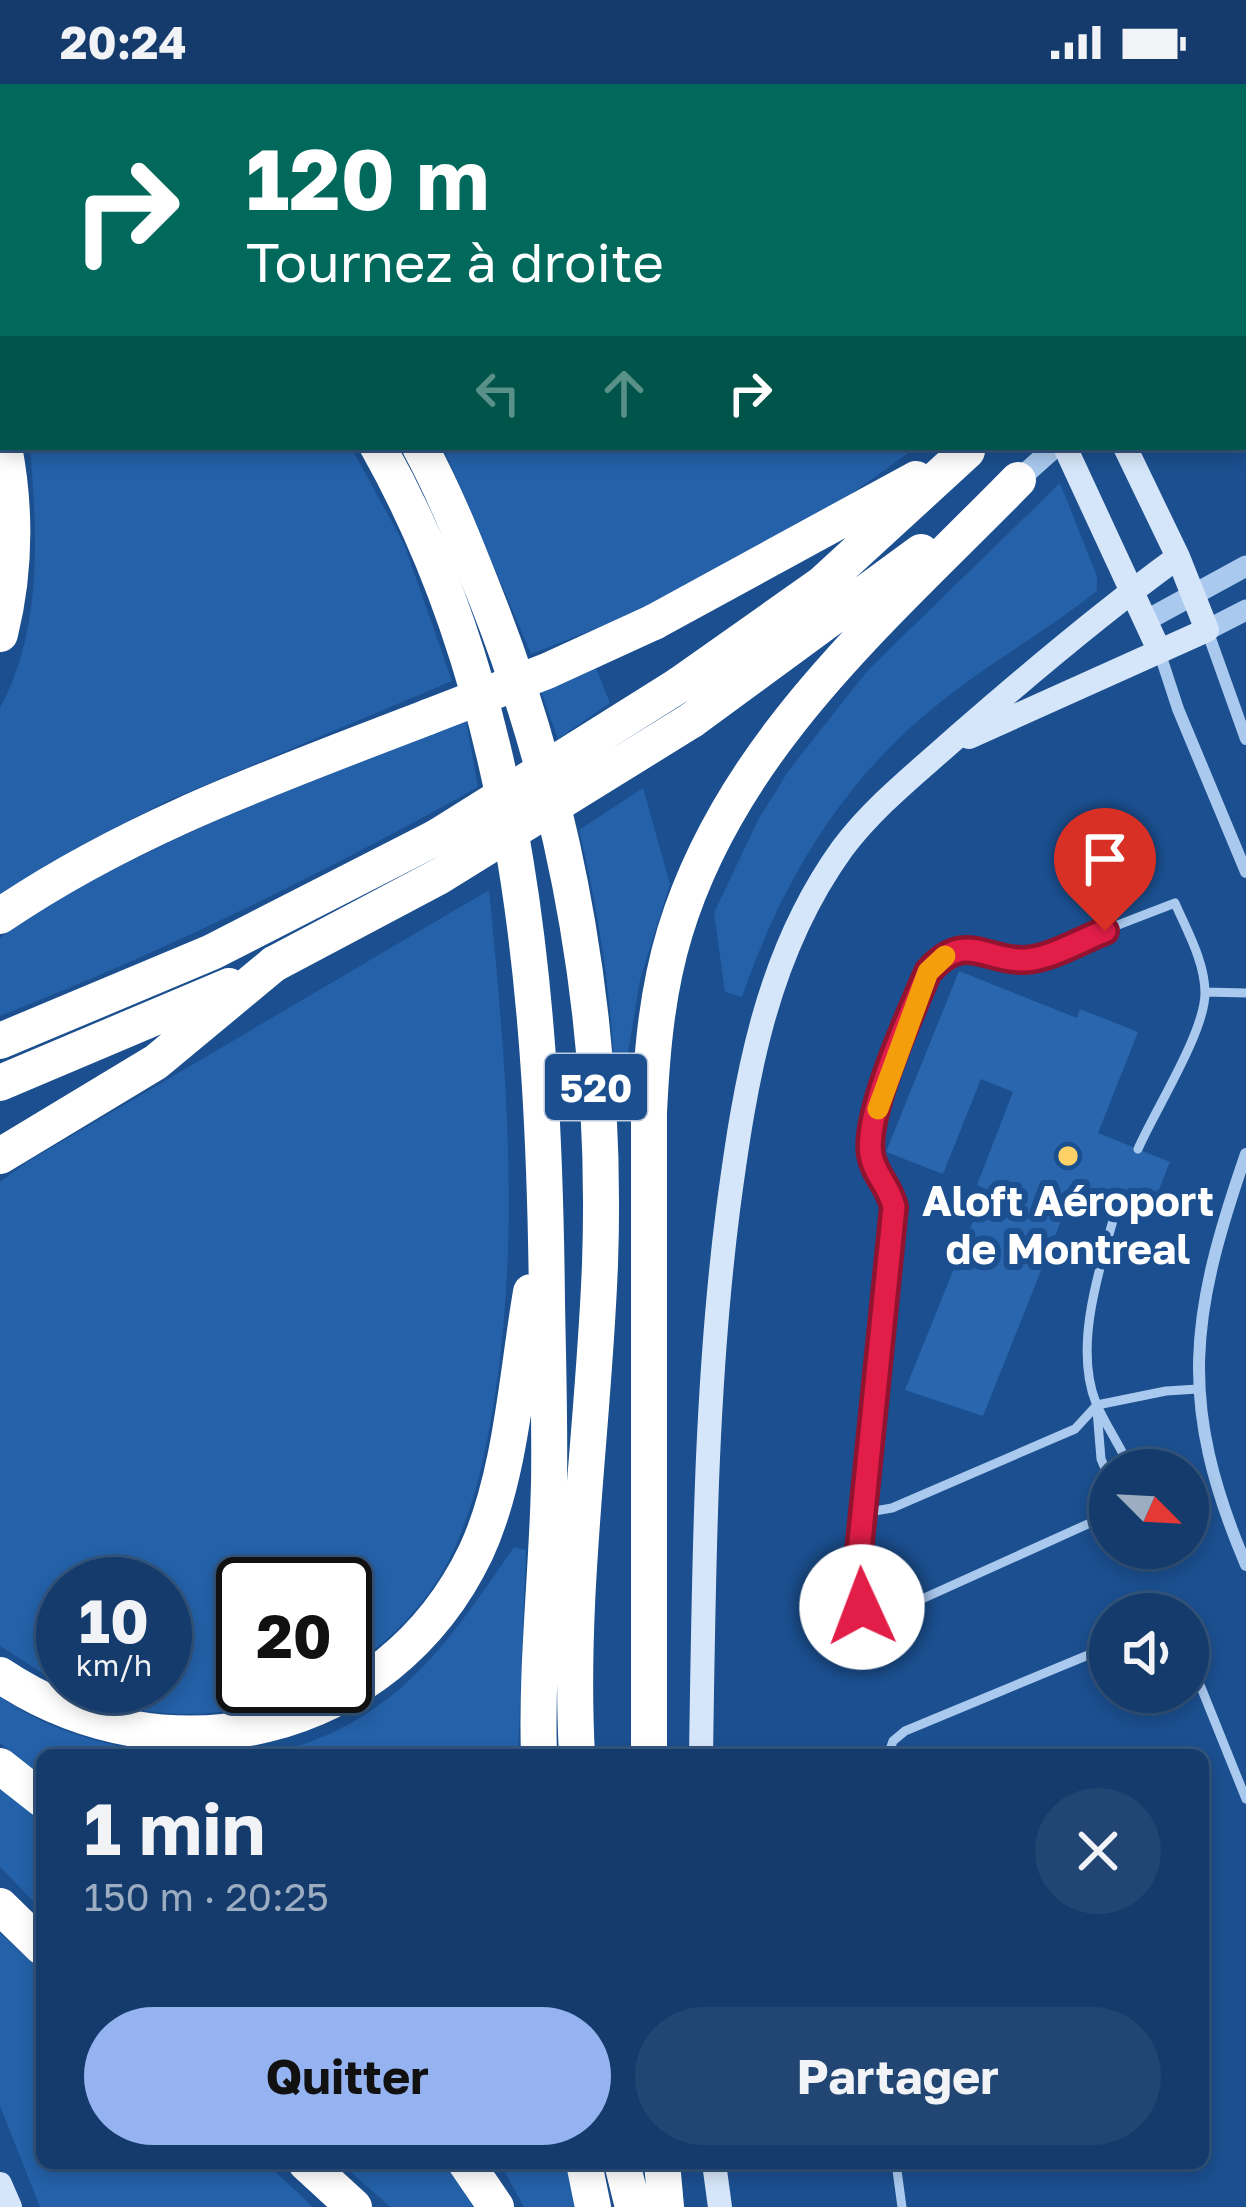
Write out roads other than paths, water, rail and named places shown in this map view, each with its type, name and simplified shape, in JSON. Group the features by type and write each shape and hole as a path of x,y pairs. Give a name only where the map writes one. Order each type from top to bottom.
{"highway":[{"path":"0,634 9,593 13,526 4,450"},
{"name":"520","path":"379,450 434,568 470,667 494,760 520,900 537,1029 546,1200 549,1479 539,1749"},
{"name":"520","path":"421,450 494,616 536,742 573,892 588,994 599,1137 600,1263 578,1617 577,1749"},
{"path":"0,916 134,837 236,792 547,671 654,622 967,450"},
{"path":"0,1040 212,952 437,837 679,686 822,584 968,450"},
{"path":"0,1083 145,1024 274,964 471,858 692,720 1018,480"},
{"path":"649,1749 652,1059 657,1006 675,930 722,819 767,748 814,688 1018,480"},
{"path":"0,1156 156,1062 274,964"},
{"path":"0,1675 34,1695 98,1721 132,1730 201,1735 254,1729 306,1713 376,1673 407,1647 460,1581 490,1515 546,1200"},
{"path":"0,1766 36,1793"},
{"path":"0,1906 36,1941"},
{"path":"313,2169 354,2207"},
{"path":"470,2169 496,2207"},
{"path":"585,2169 593,2207"},
{"path":"623,2169 632,2207"},
{"path":"663,2169 666,2207"}],"main road":[{"path":"1066,450 1159,650"},
{"path":"945,748 1207,630 1126,450"},
{"path":"701,1749 708,1445 716,1321 733,1175 758,1033 784,951 825,874 881,804 1074,634 1178,557"},
{"path":"715,2169 720,2207"},
{"path":"0,2183 10,2207"}],"street":[{"path":"1018,480 1052,450"},
{"path":"1148,620 1246,566"},
{"path":"1246,610 1207,630 1246,739"},
{"path":"1159,650 1178,709 1246,872"},
{"path":"1246,1154 1216,1245 1196,1346 1198,1389 1219,1492 1246,1565"}],"lane":[{"path":"1089,1523 902,1608 880,1613 862,1607 855,1591 894,1207 874,1168 870,1139 890,1067 928,972 954,952 991,952 1027,960 1175,903 1195,949 1205,992 1186,1051 1138,1149"},
{"path":"1205,992 1246,993"},
{"path":"1116,1210 1089,1342 1090,1384 1120,1449"},
{"path":"863,1514 892,1508 1075,1429 1097,1405 1198,1389"},
{"path":"1097,1405 1100,1449"},
{"path":"890,1749 905,1731 1089,1655"},
{"path":"1209,1707 1246,1799"},
{"path":"897,2169 902,2207"}],"place":[{"name":"Aloft Aéroport de Montreal","path":"1068,1156"}]}
